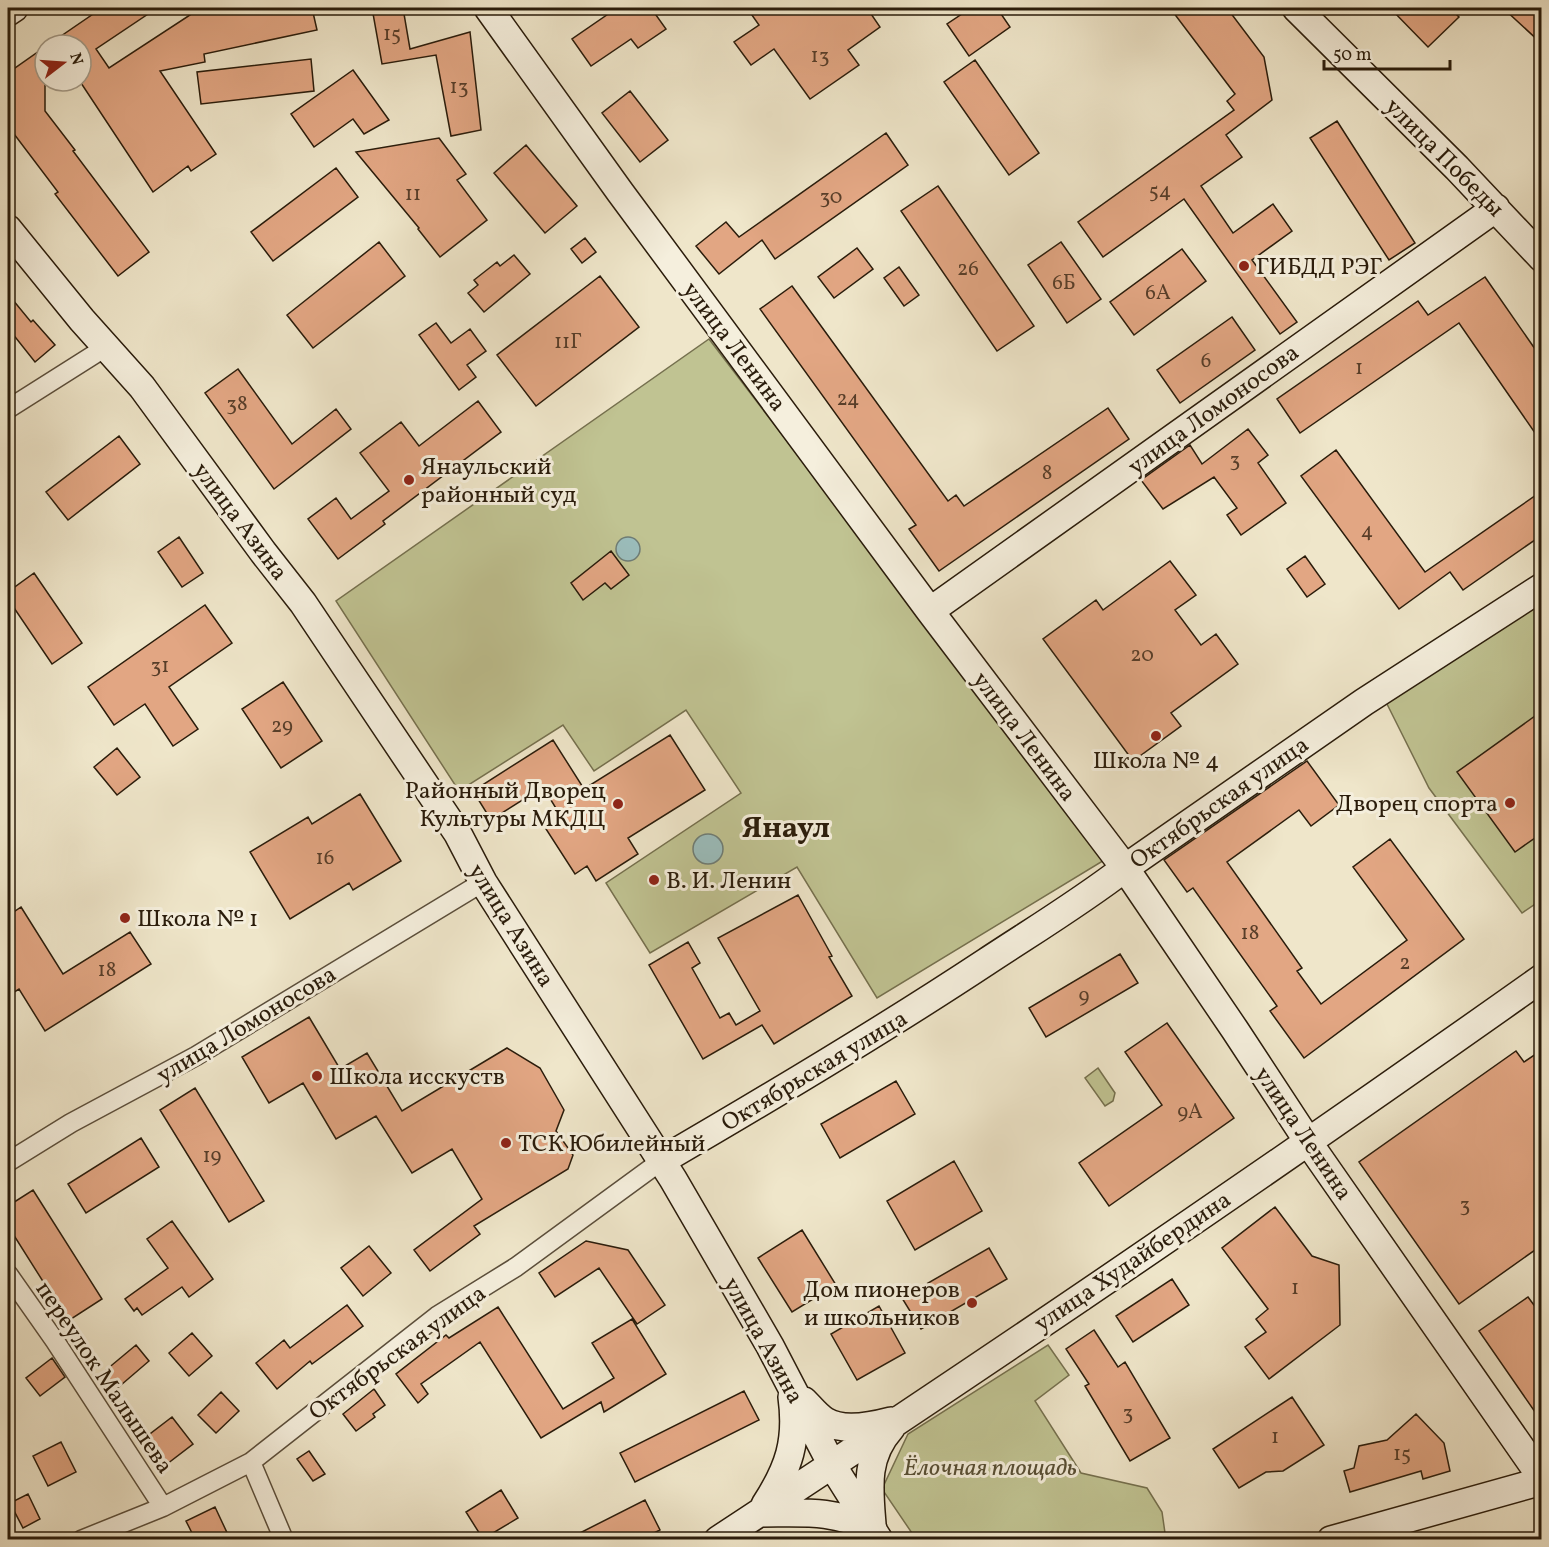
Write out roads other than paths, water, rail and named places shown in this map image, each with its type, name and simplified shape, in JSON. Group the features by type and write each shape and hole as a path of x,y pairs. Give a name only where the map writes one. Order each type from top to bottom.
{"street":[{"path":"8,12 14,8"},
{"name":"улица Ленина","path":"488,8 620,192 930,611 1125,867 1308,1142 1542,1480"},
{"name":"улица Победы","path":"1296,8 1496,208 1542,258"},
{"name":"улица Ломоносова","path":"930,611 1496,208"},
{"name":"улица Азина","path":"8,229 142,387 303,603 458,834 483,882 661,1161 770,1346 832,1465 876,1534"},
{"path":"8,410 106,347"},
{"name":"Октябрьская улица","path":"81,1539 163,1507 251,1462 437,1316 516,1267 661,1161 918,1007 1095,891 1125,867 1364,702 1542,587"},
{"name":"улица Ломоносова","path":"8,1162 71,1124 196,1056 483,882"},
{"name":"улица Худайбердина","path":"718,1539 832,1465 1308,1142 1542,978"},
{"name":"переулок Малышева","path":"8,1274 55,1341 163,1507"},
{"path":"792,1389 825,1421 842,1425 869,1426 898,1420"},
{"path":"759,1513 786,1470 791,1452 794,1435 792,1389"},
{"path":"876,1534 868,1483 879,1441 898,1420"},
{"path":"251,1462 284,1539"},
{"path":"1331,1539 1542,1480"},
{"path":"759,1513 827,1513 854,1520 876,1534"}],"water":[{"path":"628,537 637,540 640,549 637,558 628,561 619,558 616,549 619,540"},
{"path":"708,834 718,839 723,849 718,859 708,864 698,859 693,849 698,839"}],"place":[{"name":"ГИБДД РЭГ","path":"1244,266"},
{"name":"Янаульский районный суд","path":"409,480"},
{"name":"Школа № 4","path":"1156,736"},
{"name":"Дворец спорта","path":"1510,803"},
{"name":"Районный Дворец Культуры МКДЦ","path":"618,804"},
{"name":"В. И. Ленин","path":"654,880"},
{"name":"Школа № 1","path":"125,918"},
{"name":"Школа исскуств","path":"317,1076"},
{"name":"ТСК Юбилейный","path":"506,1143"},
{"name":"Дом пионеров и школьников","path":"972,1303"}],"district":[{"name":"Янаул","path":"786,827"}],"park label":[{"name":"Ёлочная площадь","path":"990,1467"}]}
